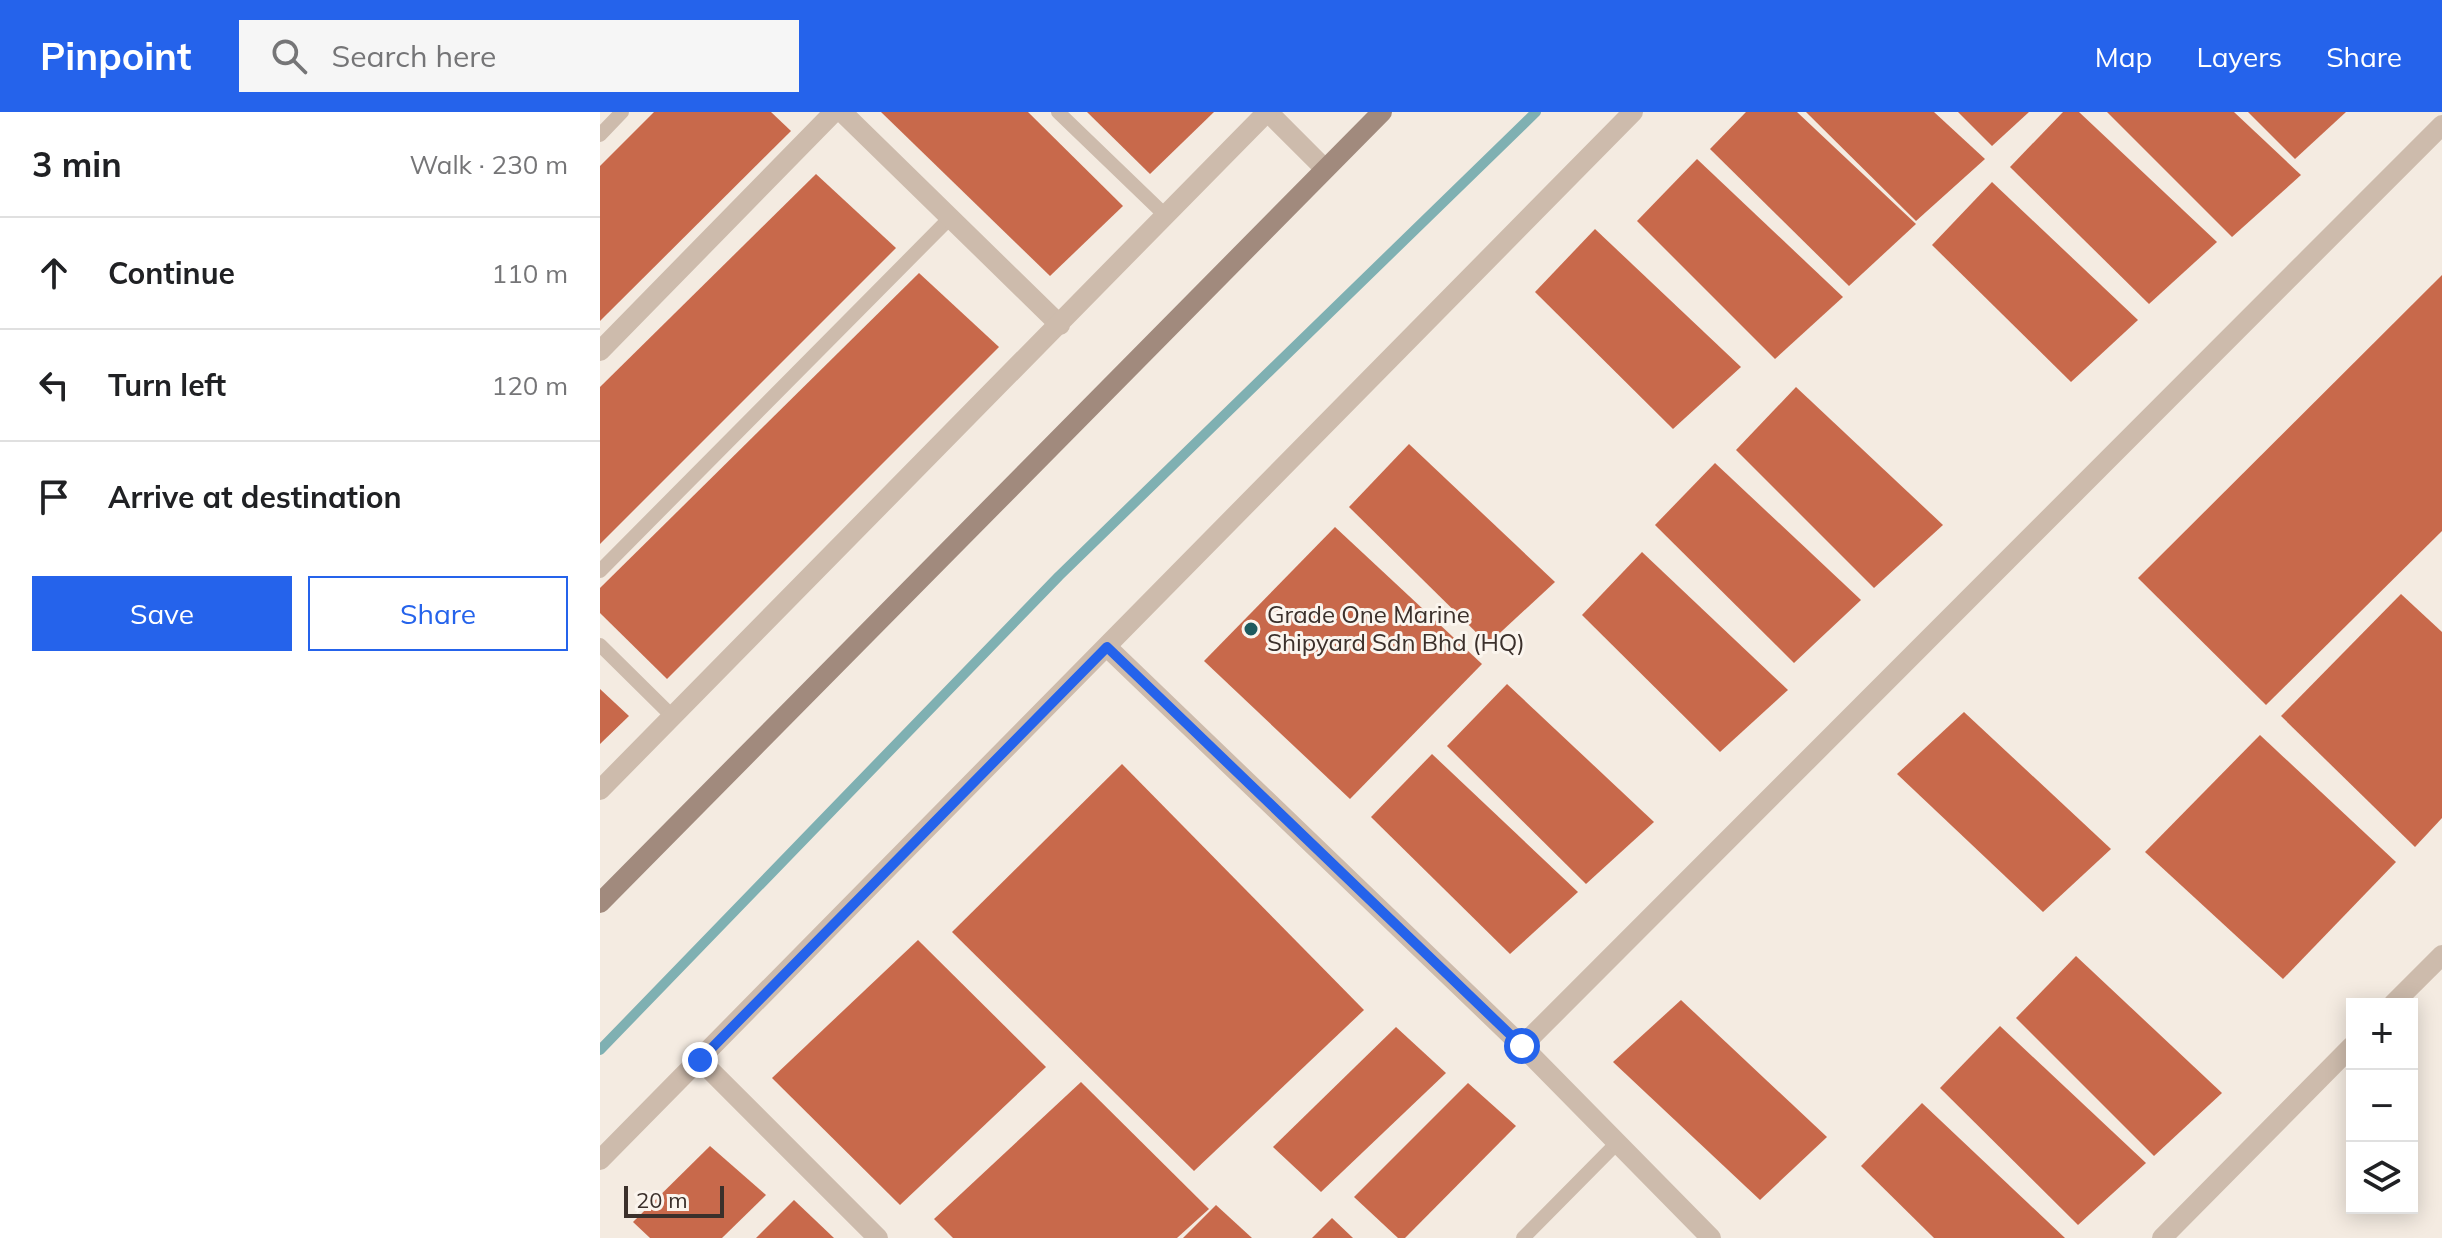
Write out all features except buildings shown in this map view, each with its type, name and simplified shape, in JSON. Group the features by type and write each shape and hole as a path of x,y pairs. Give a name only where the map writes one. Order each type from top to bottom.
{"street":[{"path":"600,351 834,112"},
{"path":"842,112 1060,325"},
{"path":"600,790 1267,112 1325,169"},
{"path":"600,903 1382,112"},
{"path":"600,1160 1633,112"},
{"path":"1522,1046 2442,125"},
{"path":"1107,647 1522,1046 1711,1238"},
{"path":"2399,998 2442,955"},
{"path":"2162,1238 2346,1052"},
{"path":"700,1060 878,1238"}],"lane":[{"path":"600,135 622,112"},
{"path":"1058,112 1166,216"},
{"path":"600,571 950,218"},
{"path":"600,645 673,717"},
{"path":"1523,1238 1618,1142"}],"waterway":[{"path":"600,1050 1059,576 1536,112"}],"place":[{"name":"Grade One Marine Shipyard Sdn Bhd (HQ)","path":"1251,629"}],"route":[{"path":"700,1060 1107,647 1522,1046"}]}
